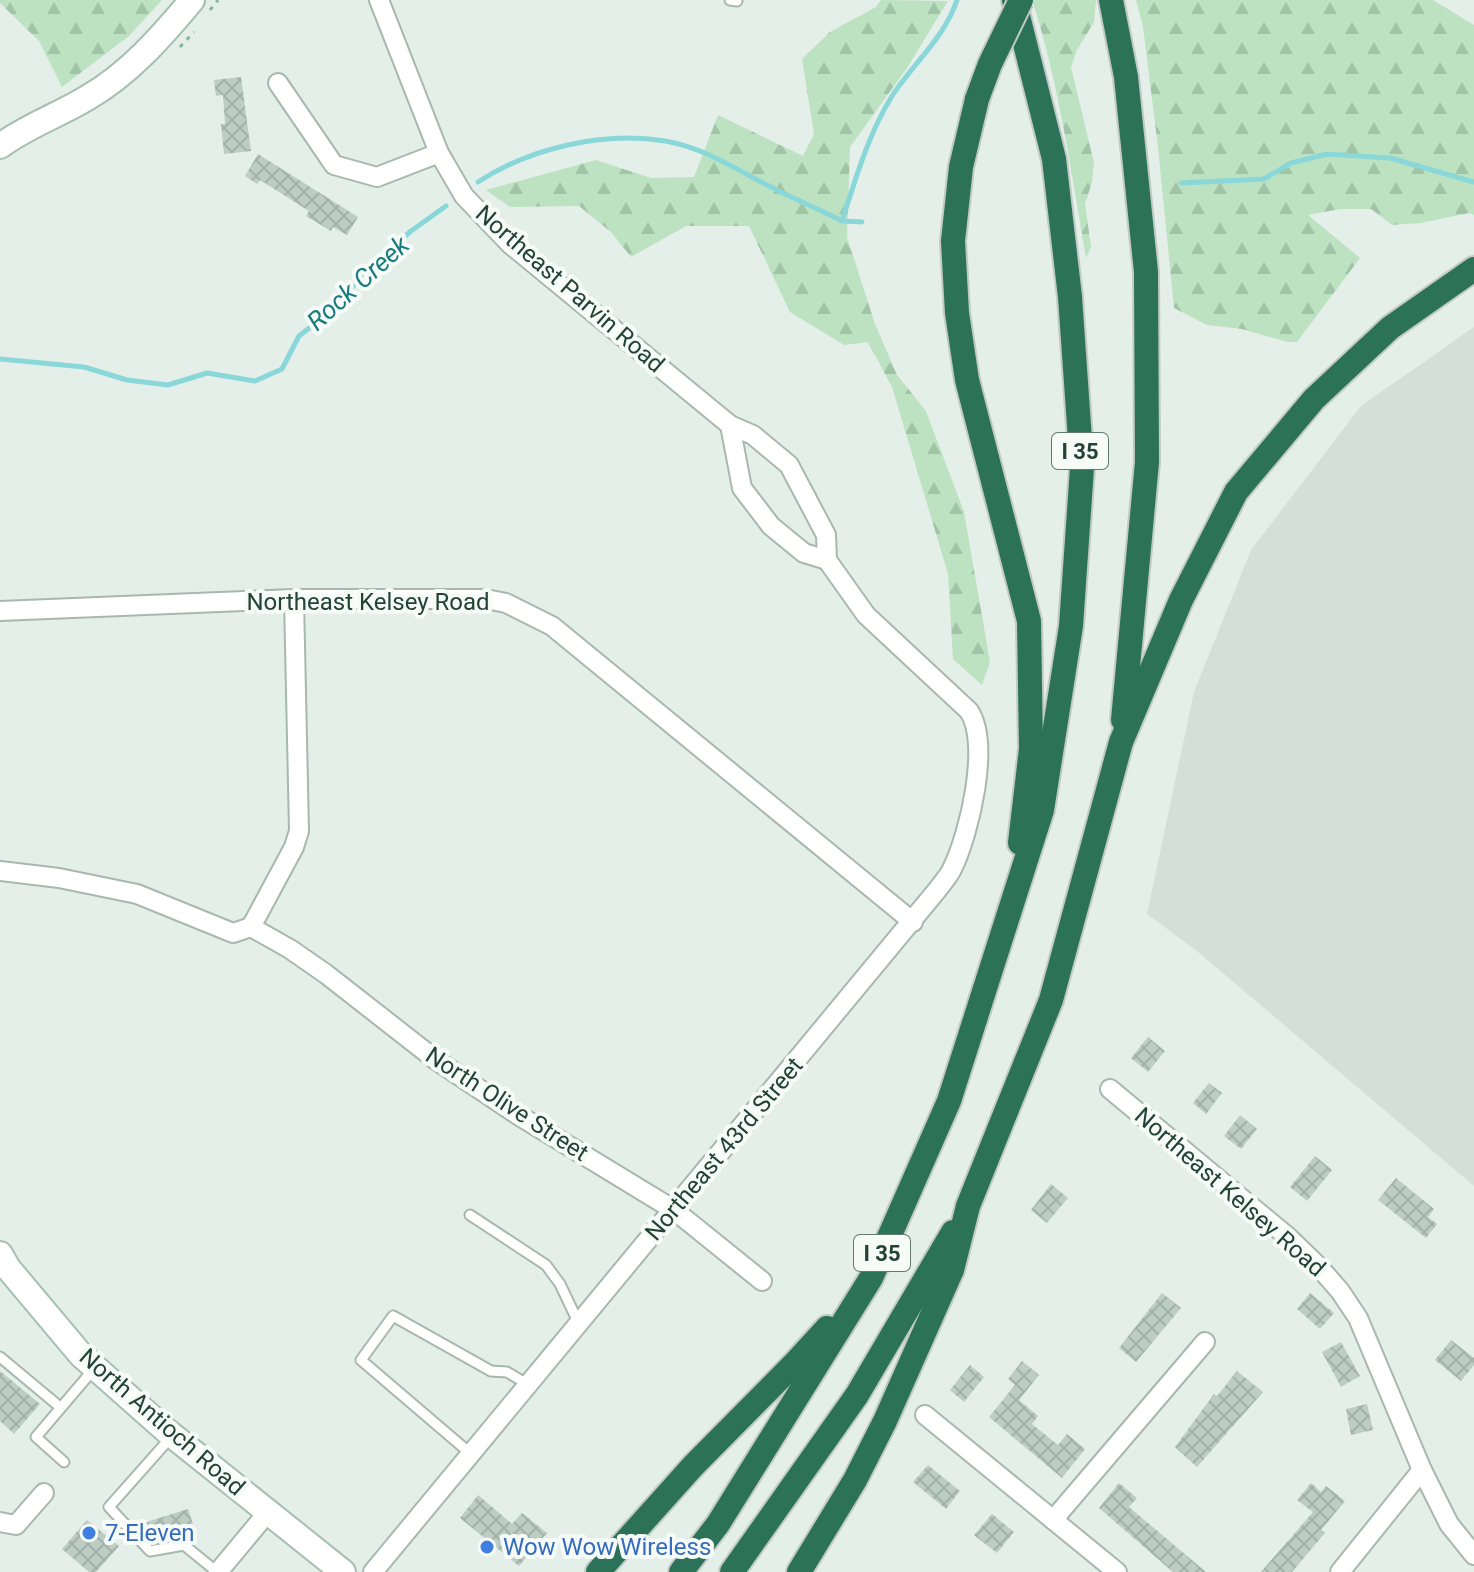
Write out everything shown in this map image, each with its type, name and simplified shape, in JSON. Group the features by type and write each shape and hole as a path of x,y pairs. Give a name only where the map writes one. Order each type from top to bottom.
{"highway":[{"name":"I 35","path":"681,1572 718,1524 871,1278 949,1101 1042,810 1071,626 1082,468 1070,297 1054,159 1014,0"},
{"path":"1013,901 1031,749 1029,621 967,380 957,313 953,241 961,167 977,99 996,50 1021,0"},
{"name":"I 35","path":"732,1572 857,1395 968,1206 1051,1000 1121,742 1147,462 1146,272 1126,77 1111,0"},
{"path":"1121,742 1181,600 1236,492 1314,399 1390,328 1474,269"},
{"path":"799,1572 855,1480 891,1410 952,1270 968,1206"},
{"path":"598,1572 693,1466 793,1365 871,1278"}],"main road":[{"path":"6,138 91,96 163,35 192,0"},
{"name":"North Antioch Road","path":"0,1254 8,1268 81,1355 172,1436 343,1572"}],"street":[{"name":"Northeast Parvin Road","path":"379,0 439,153 464,196 510,244 730,425 753,435 789,465 826,535 827,560 866,615 951,693"},
{"path":"278,83 334,165 377,177 439,153"},
{"name":"Northeast Parvin Road","path":"730,425 742,488 771,526 804,553 827,560"},
{"path":"0,871 59,878 137,894 233,933 251,927 294,847 299,831 294,599"},
{"name":"Northeast Kelsey Road","path":"0,611 294,599 486,599 523,610 552,626 913,922"},
{"name":"Northeast 43rd Street","path":"373,1572 913,922 952,870 969,821 976,788 978,741 975,720 951,693"},
{"name":"North Olive Street","path":"251,927 326,974 459,1076 674,1210 762,1281"},
{"name":"Northeast Kelsey Road","path":"1110,1089 1288,1237 1340,1291 1358,1318 1422,1470 1449,1524 1474,1555"},
{"path":"1053,1520 1205,1342"},
{"path":"925,1415 1117,1572"},
{"path":"1340,1572 1422,1470"},
{"path":"0,1522 16,1525 44,1493"},
{"path":"218,1572 268,1512"}],"lane":[{"path":"470,1215 546,1265 560,1284 579,1324"},
{"path":"471,1454 361,1360 393,1316 491,1371 507,1372 529,1385"},
{"path":"0,1357 60,1407"},
{"path":"64,1462 36,1437 95,1367"},
{"path":"172,1436 109,1507 150,1551 184,1545 218,1572"}],"shaded area":[{"path":"1474,327 1474,1186 1198,952 1147,914 1194,692 1251,550 1361,406"}],"green space":[{"path":"0,0 162,0 129,36 62,87 39,41"},
{"path":"881,0 948,1 907,68 850,147 847,237 875,324 897,375 926,411 964,512 990,662 982,685 953,659 948,574 892,387 868,342 844,345 790,312 749,226 686,226 631,257 611,232 579,206 510,207 486,190 596,160 651,178 694,177 718,115 803,156 814,134 802,59 830,32 876,7"},
{"path":"1032,0 1096,0 1094,22 1071,67 1094,163 1085,204 1091,247 1086,258 1057,95"},
{"path":"1136,0 1433,0 1474,25 1474,215 1469,213 1421,223 1392,225 1371,209 1340,209 1308,215 1360,258 1297,342 1242,329 1207,325 1174,308 1158,147 1143,27"}],"building":[{"path":"241,77 251,151 224,154 221,124 225,124 223,95 216,96 214,80"},
{"path":"258,154 358,217 347,235 333,227 331,231 306,216 309,211 260,180 257,184 245,176"},
{"path":"1148,1037 1165,1051 1148,1072 1131,1058"},
{"path":"1209,1083 1222,1093 1206,1114 1193,1103"},
{"path":"1240,1115 1257,1129 1241,1149 1224,1136"},
{"path":"1315,1156 1332,1170 1307,1201 1290,1187"},
{"path":"1396,1178 1434,1209 1428,1217 1437,1224 1426,1238 1378,1200"},
{"path":"1051,1184 1068,1198 1047,1223 1031,1210"},
{"path":"1162,1293 1181,1308 1136,1362 1119,1348"},
{"path":"1310,1293 1334,1313 1320,1329 1297,1309"},
{"path":"1451,1340 1474,1358 1474,1365 1461,1381 1435,1360"},
{"path":"1341,1342 1360,1376 1341,1387 1322,1352"},
{"path":"1022,1361 1039,1375 1019,1400 1038,1416 1032,1424 1058,1445 1067,1434 1085,1449 1062,1478 989,1417 1015,1385 1008,1379"},
{"path":"970,1365 984,1377 964,1402 950,1390"},
{"path":"0,1371 40,1404 14,1434 0,1421"},
{"path":"1237,1371 1263,1392 1197,1467 1175,1447 1214,1394 1217,1396"},
{"path":"1367,1404 1373,1430 1351,1435 1346,1409"},
{"path":"928,1465 960,1491 946,1509 913,1482"},
{"path":"1119,1483 1137,1498 1129,1507 1206,1572 1173,1572 1099,1508"},
{"path":"1311,1483 1321,1492 1326,1486 1345,1501 1321,1530 1325,1533 1292,1572 1261,1572 1313,1512 1297,1500"},
{"path":"478,1495 512,1524 522,1513 547,1533 519,1566 460,1518"},
{"path":"188,1509 193,1524 149,1539 137,1525"},
{"path":"992,1514 1014,1532 997,1553 974,1535"},
{"name":"7-Eleven","path":"87,1520 119,1546 96,1572 89,1572 62,1549"}],"waterway":[{"path":"842,221 876,126 900,84 945,26 957,0"},
{"name":"Rock Creek","path":"478,182 544,151 592,141 641,138 693,148 842,221 862,222"},
{"name":"Rock Creek","path":"1181,183 1264,179 1291,163 1327,154 1390,158 1474,182"},
{"name":"Rock Creek","path":"0,359 84,367 127,380 168,385 207,373 255,381 282,369 299,336 339,305 362,274 411,231 446,206"}],"place":[{"name":"7-Eleven","path":"89,1533"},
{"name":"Wow Wow Wireless","path":"487,1547"}]}
